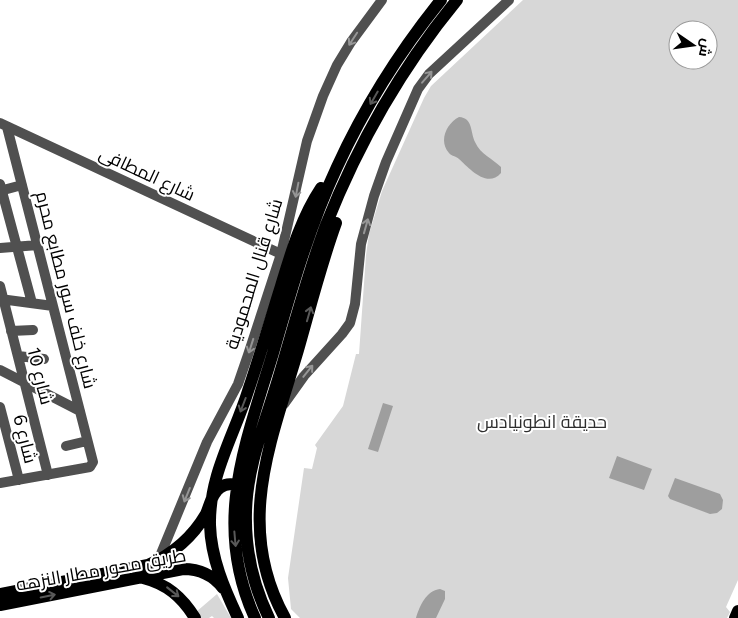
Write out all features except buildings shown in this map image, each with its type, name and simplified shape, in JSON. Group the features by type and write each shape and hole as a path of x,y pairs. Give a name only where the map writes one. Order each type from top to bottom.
{"main road":[{"path":"269,618 253,572 247,542 246,511 253,463 302,256 337,166 383,83 440,0"},
{"path":"255,618 247,598 239,568 235,537 234,505 242,457 326,226 358,154 398,82 457,0"},
{"path":"285,616 272,590 262,548 260,496 265,466 280,411 330,241 353,177 358,154"},
{"path":"238,618 218,571 212,547 210,523 212,498 223,454 248,394 301,226 317,193 337,166"},
{"path":"223,454 232,466 252,474 260,473 265,466"},
{"path":"212,498 218,488 228,484 252,489 260,496"},
{"name":"طريق محور مطار النزهه","path":"0,594 138,568 158,561 170,554 192,535 212,498"},
{"name":"طريق محور مطار النزهه","path":"0,606 183,569 196,570 215,579 229,596"},
{"path":"143,578 159,583 173,592 185,604 194,618"},
{"path":"229,596 241,604 252,606 263,602 272,590"},
{"path":"250,618 268,611 285,616"},
{"path":"735,618 738,612"}],"street":[{"name":"شارع قنال المحمودية","path":"158,561 208,442 238,384 281,254 306,148 320,104 337,65 351,42 382,0"},
{"path":"280,411 304,376 350,323 356,304 361,244 374,196 386,162 418,89 430,74 509,0"},
{"name":"شارع المطافى","path":"4,125 281,254"},
{"name":"شارع خلف سور مطابع محرم","path":"4,125 38,245 93,462 90,467 48,475"},
{"path":"22,185 1,189 32,303"},
{"path":"0,248 38,245"},
{"name":"شارع 10","path":"0,286 48,475"},
{"path":"2,299 53,306"},
{"path":"11,331 33,330"},
{"path":"18,356 44,360"},
{"path":"0,370 80,411"},
{"name":"شارع 6","path":"0,407 19,480"},
{"path":"66,446 88,441"},
{"path":"0,483 48,475"}],"green space":[{"name":"حديقة انطونيادس","path":"523,0 738,0 738,580 726,607 730,612 727,618 300,618 291,609 288,578 304,468 312,469 317,448 315,445 343,406 356,354 359,354 369,234 382,191 431,86"},
{"path":"217,594 231,618 214,618 212,616 200,618 196,612"}],"shaded area":[{"path":"459,117 469,122 475,142 480,150 501,167 501,173 496,177 490,179 478,175 458,158 450,154 446,148 444,143 445,133 451,123"},
{"path":"383,403 393,406 378,452 368,449"},
{"path":"617,456 652,469 644,490 609,478"},
{"path":"675,478 720,494 723,500 722,509 717,513 710,514 670,499 668,496"},
{"path":"440,589 445,591 445,599 436,618 416,618 427,596"}]}
